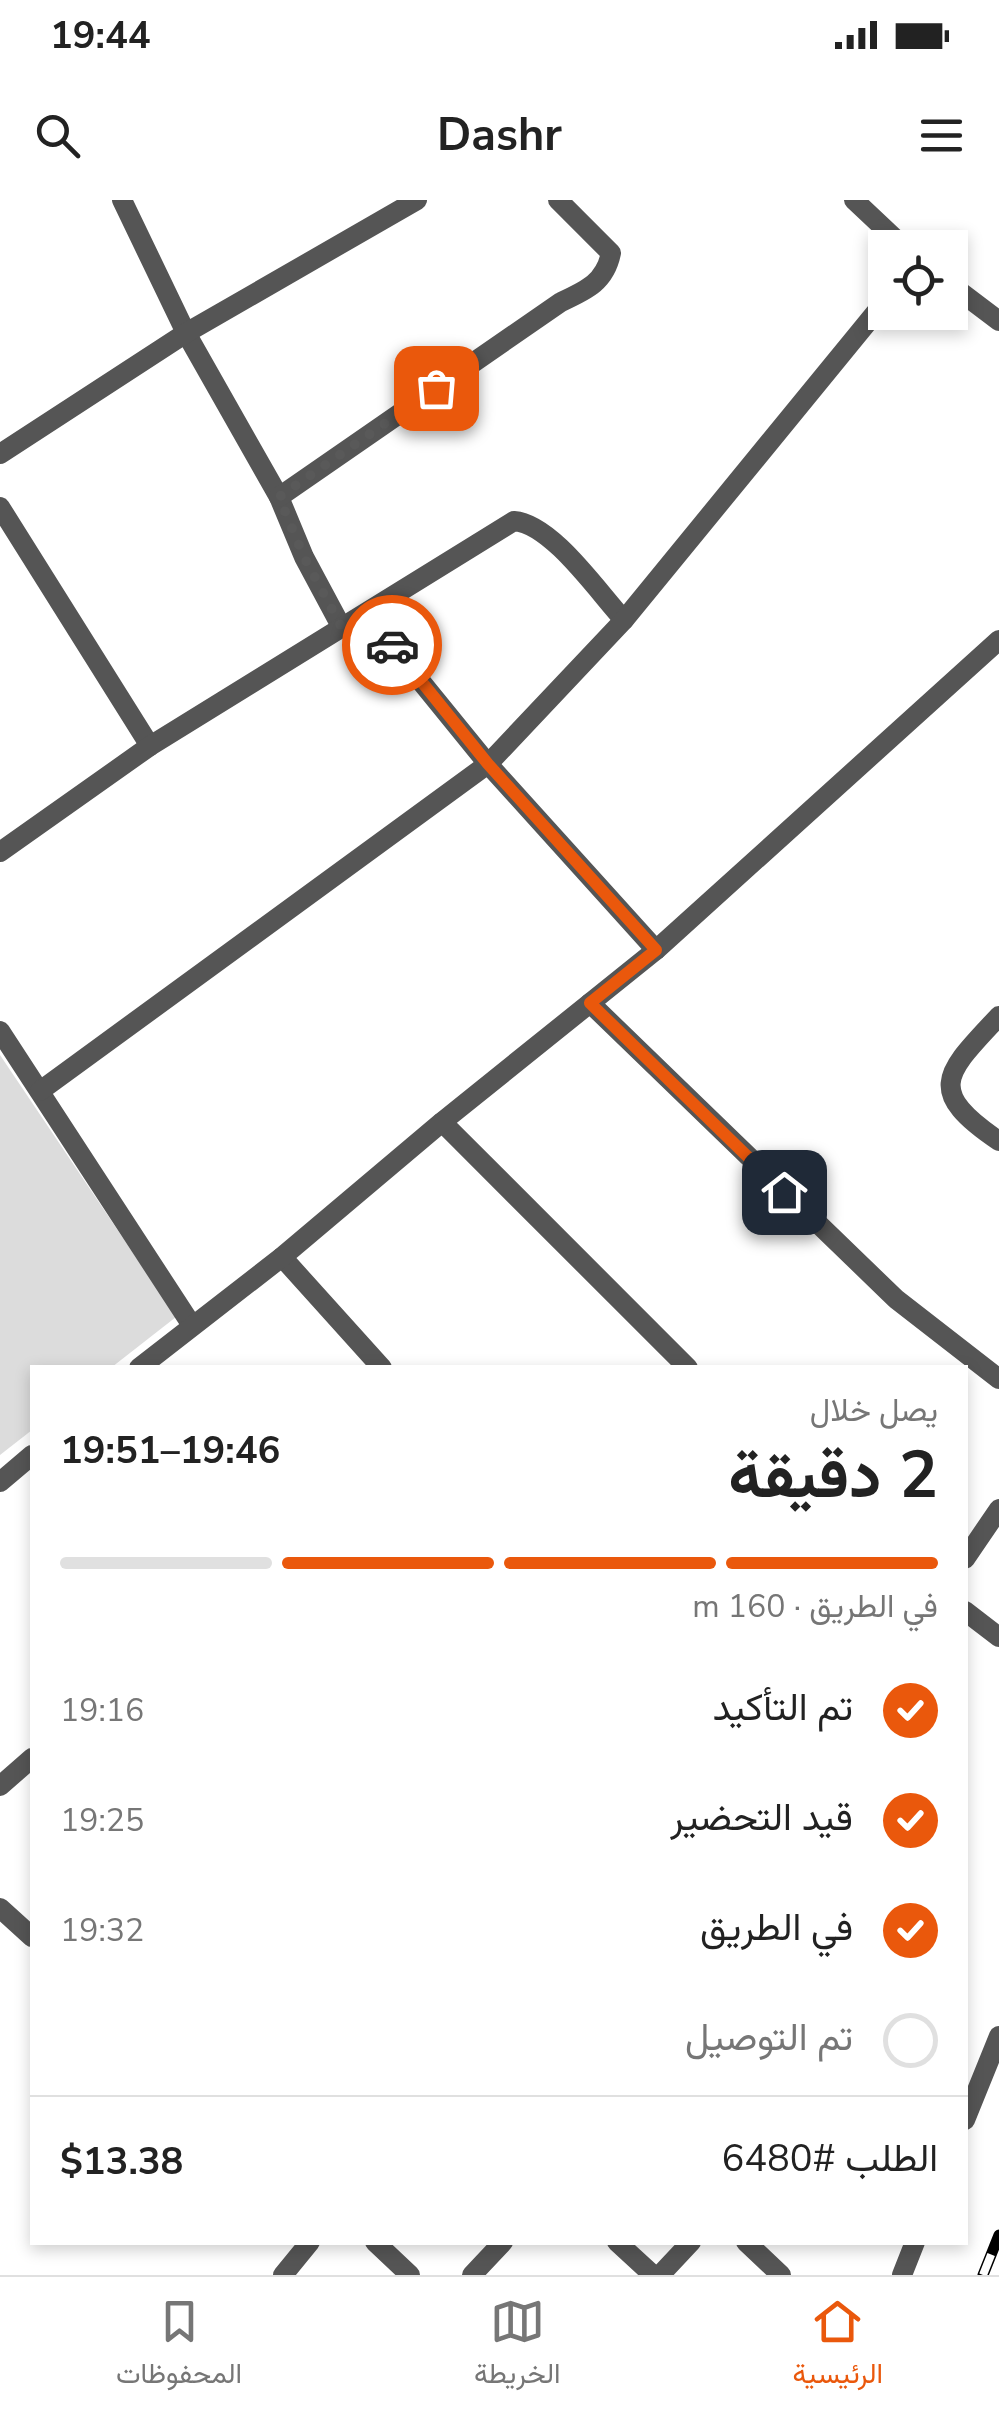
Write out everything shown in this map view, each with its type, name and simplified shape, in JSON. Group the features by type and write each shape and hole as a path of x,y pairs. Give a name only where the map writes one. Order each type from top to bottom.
{"street":[{"path":"122,200 186,333 279,497 304,557 342,628"},
{"path":"0,454 186,333 416,200"},
{"path":"279,497 561,302 589,289 607,272 611,253 558,200"},
{"path":"854,200 886,230"},
{"path":"968,297 999,320"},
{"path":"40,1091 488,764 624,620 868,322"},
{"path":"0,506 150,746"},
{"path":"0,852 150,746 514,521 528,522 545,533 624,620"},
{"path":"366,614 488,764 656,950"},
{"path":"142,1365 282,1257 656,950 999,640"},
{"path":"590,1003 896,1299 999,1379"},
{"path":"999,1016 958,1060 950,1075 950,1089 964,1115 999,1141"},
{"path":"0,1031 191,1324"},
{"path":"442,1122 685,1365"},
{"path":"282,1257 379,1365"},
{"path":"0,1482 30,1457"},
{"path":"968,1556 999,1509"},
{"path":"968,1613 999,1637"},
{"path":"0,1786 30,1760"},
{"path":"0,1908 30,1935"},
{"path":"970,2093 999,2036"},
{"path":"283,2275 308,2245"},
{"path":"377,2245 410,2275"},
{"path":"472,2275 500,2245"},
{"path":"621,2245 656,2275 688,2245"},
{"path":"749,2245 778,2274"},
{"path":"902,2275 914,2245"}],"shaded area":[{"path":"0,1055 176,1317 115,1365 30,1365 30,1432 0,1455"}],"railway":[{"path":"983,2275 999,2235"}],"way so far":[{"path":"392,645 366,614 342,628 304,557 279,497 436,388"}],"route":[{"path":"392,645 488,764 656,950 590,1003 784,1192"}]}
